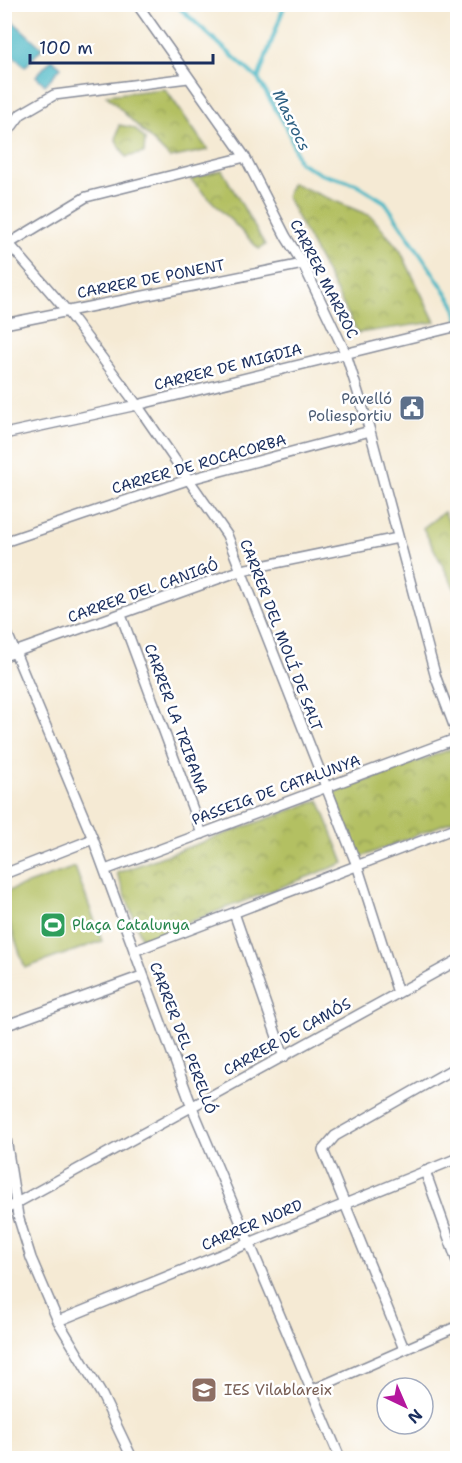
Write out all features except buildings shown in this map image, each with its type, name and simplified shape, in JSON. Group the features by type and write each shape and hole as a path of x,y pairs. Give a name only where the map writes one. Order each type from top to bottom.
{"street":[{"name":"CARRER MARROC","path":"137,4 245,157 286,237 303,264 346,354 370,431 436,678 458,737"},
{"path":"4,137 21,114 54,95 188,78"},
{"path":"6,243 86,197 245,157"},
{"name":"CARRER DEL MOLÍ DE SALT","path":"6,243 67,311 137,405 227,535 358,868 398,993"},
{"name":"CARRER DE PONENT","path":"4,324 303,264"},
{"name":"CARRER DE MIGDIA","path":"4,434 137,405 458,326"},
{"name":"CARRER DE ROCACORBA","path":"4,542 187,480 370,431"},
{"name":"CARRER DEL CANIGÓ","path":"4,656 242,570 398,538"},
{"name":"CARRER LA TRIBANA","path":"121,615 202,834"},
{"name":"CARRER DEL PERELLÓ","path":"4,626 93,839 192,1107 340,1458"},
{"name":"PASSEIG DE CATALUNYA","path":"105,870 458,737"},
{"path":"134,951 234,912 358,868 458,827"},
{"path":"4,874 93,839"},
{"path":"234,912 284,1057"},
{"name":"CARRER DE CAMÓS","path":"4,1210 458,960"},
{"path":"4,1026 142,976"},
{"path":"404,1349 323,1150 335,1136 458,1066"},
{"path":"4,1126 22,1231 58,1321 102,1395 132,1458"},
{"name":"CARRER NORD","path":"58,1321 458,1158"},
{"path":"425,1171 458,1264"},
{"path":"310,1391 458,1326"}],"green space":[{"path":"166,90 208,150 170,158 106,95"},
{"path":"119,125 134,128 145,139 144,153 126,157 116,140"},
{"path":"222,170 265,245 259,249 190,179"},
{"path":"292,183 371,216 400,250 435,322 358,333 286,196"},
{"path":"444,512 457,537 457,593 423,528"},
{"path":"451,749 457,762 457,819 359,858 334,793"},
{"path":"319,800 344,863 142,940 117,873"},
{"name":"Plaça Catalunya","path":"75,867 102,941 25,968 5,910 5,892"}],"water":[{"path":"6,15 42,48 25,67 5,48"},
{"path":"52,59 61,67 45,85 36,76"}],"waterway":[{"path":"175,4 258,79"},
{"name":"Masrocs","path":"285,4 258,79 288,130 299,162 321,174 356,184 385,202 454,304 458,318"}],"place":[{"name":"Pavelló Poliesportiu","path":"412,408"},
{"name":"Plaça Catalunya","path":"53,925"},
{"name":"IES Vilablareix","path":"204,1390"}]}
